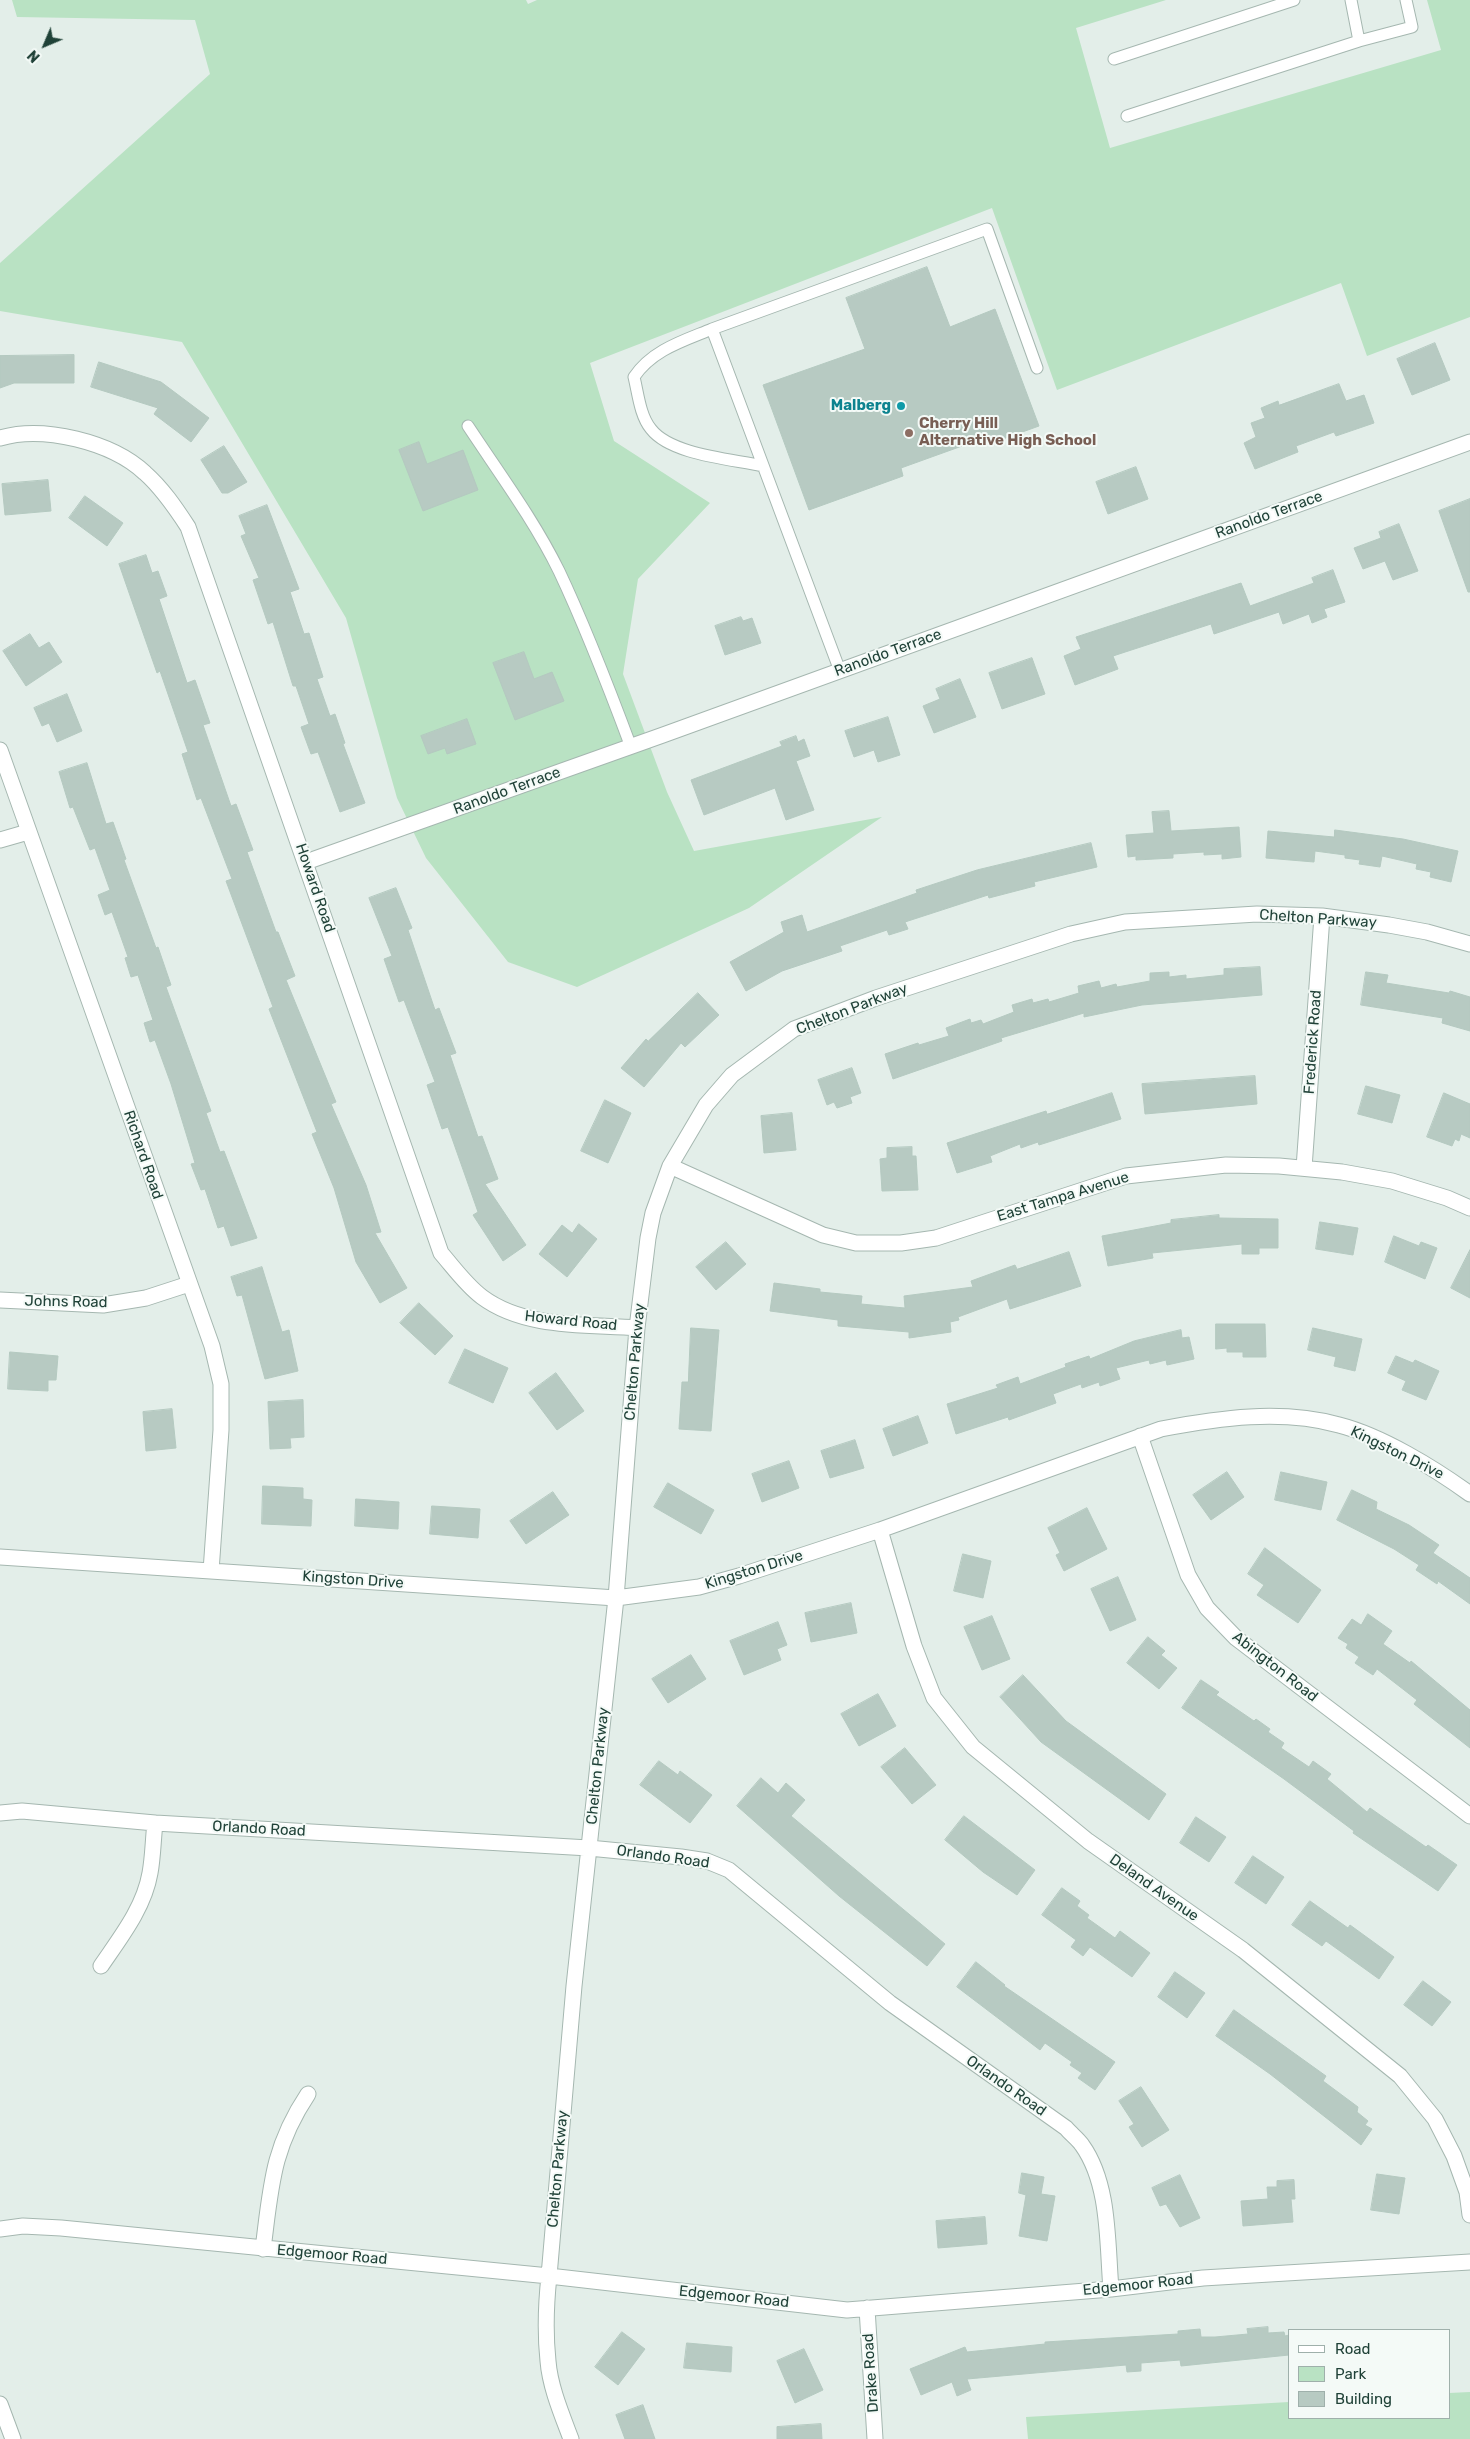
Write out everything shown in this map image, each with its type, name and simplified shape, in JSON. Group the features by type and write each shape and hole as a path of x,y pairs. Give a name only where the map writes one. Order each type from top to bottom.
{"street":[{"name":"Howard Road","path":"0,438 11,435 43,434 81,441 118,453 144,472 168,497 191,535 306,862 440,1253 467,1284 483,1298 499,1308 536,1320 637,1328"},
{"name":"Ranoldo Terrace","path":"306,862 631,747 1470,442"},
{"name":"Richard Road","path":"0,750 212,1346 222,1384 221,1430 211,1571"},
{"path":"0,840 28,832"},
{"name":"Chelton Parkway","path":"571,2439 560,2410 548,2363 546,2312 548,2276 589,1848 616,1598 637,1328 648,1238 654,1213 670,1166 706,1105 732,1075 794,1029 843,1010 1071,934 1125,922 1257,914 1322,916 1427,932 1470,944"},
{"name":"Frederick Road","path":"1304,1168 1322,916"},
{"name":"East Tampa Avenue","path":"670,1166 823,1235 856,1243 893,1243 936,1238 1126,1176 1226,1165 1304,1168 1342,1172 1392,1181 1447,1198 1470,1208"},
{"name":"Johns Road","path":"0,1300 103,1305 146,1298 189,1284"},
{"name":"Kingston Drive","path":"0,1557 616,1598 699,1587 880,1530 1161,1429 1205,1421 1254,1417 1297,1418 1338,1425 1370,1436 1444,1475 1470,1494"},
{"name":"Abington Road","path":"1140,1436 1188,1575 1207,1608 1236,1638 1470,1816"},
{"name":"Deland Avenue","path":"880,1530 911,1637 934,1698 973,1746 1088,1841 1243,1950 1400,2076 1435,2119 1450,2148 1467,2192 1470,2215"},
{"name":"Orlando Road","path":"0,1813 22,1811 155,1823 589,1848 707,1861 729,1870 890,2003 1066,2128 1082,2144 1094,2168 1102,2198 1111,2289"},
{"path":"101,1966 135,1914 150,1875 155,1823"},
{"path":"263,2249 274,2165 283,2139 308,2094"},
{"name":"Edgemoor Road","path":"0,2229 23,2226 61,2228 548,2276 847,2310 1111,2289 1203,2278 1470,2262"},
{"name":"Drake Road","path":"867,2308 875,2439"},
{"path":"0,2404 13,2439"}],"lane":[{"path":"1114,59 1294,0"},
{"path":"1351,0 1359,41"},
{"path":"1127,116 1359,41 1412,27 1406,0"},
{"path":"764,466 697,453 666,443 650,428 643,413 634,377 642,364 672,346 712,329 987,229 1037,368"},
{"path":"712,329 840,671"},
{"path":"468,426 513,493 558,570 599,663 631,747"}],"green space":[{"path":"12,0 526,0 528,4 537,0 1166,0 1076,28 1110,148 1441,50 1427,0 1470,0 1470,317 1367,356 1341,283 1057,390 992,208 590,363 614,441 710,503 638,579 623,674 667,792 694,851 882,817 749,908 577,987 508,962 426,858 397,798 346,618 182,342 0,311 0,263 210,74 195,20 17,17"},
{"path":"1470,2392 1470,2439 1028,2439 1026,2417 1288,2402 1288,2419 1450,2419 1450,2393"}],"building":[{"name":"Malberg","path":"927,267 950,327 995,309 1039,426 989,444 987,437 901,468 903,476 809,510 763,385 865,349 846,298"},
{"path":"1435,343 1450,380 1412,395 1397,359"},
{"path":"74,355 74,383 14,383 0,388 0,356"},
{"path":"99,362 161,382 209,418 191,442 154,414 158,408 91,387"},
{"path":"1339,384 1346,401 1364,395 1374,423 1336,436 1334,432 1296,446 1298,452 1255,469 1244,443 1256,437 1251,423 1265,418 1261,408 1278,401 1279,405"},
{"path":"419,442 427,464 463,450 478,490 423,511 399,450"},
{"path":"224,446 247,482 228,493 222,493 201,460"},
{"path":"1136,467 1148,499 1108,514 1096,482"},
{"path":"48,480 51,511 5,515 2,484"},
{"path":"85,496 123,523 107,546 69,518"},
{"path":"1470,499 1470,592 1468,592 1439,511"},
{"path":"267,505 299,589 290,592 304,634 309,633 323,677 317,679 330,716 335,714 345,743 343,744 365,803 340,812 318,752 311,754 301,727 309,724 296,686 293,686 273,622 268,624 253,580 259,578 241,536 246,534 239,516"},
{"path":"1399,524 1418,571 1393,580 1385,561 1363,569 1354,548 1381,538 1379,532"},
{"path":"146,555 152,573 158,571 167,596 159,599 187,683 195,680 210,723 203,725 231,806 236,804 253,850 247,852 276,932 278,932 295,976 286,980 336,1102 331,1104 366,1185 381,1232 375,1233 407,1288 380,1303 356,1262 334,1188 312,1134 317,1132 269,1009 273,1007 226,881 232,879 201,798 197,800 182,754 188,752 160,671 157,673 119,564"},
{"path":"1333,570 1345,602 1324,609 1327,617 1312,623 1309,614 1283,624 1279,612 1214,634 1211,624 1113,656 1118,669 1075,685 1064,656 1081,649 1076,637 1241,583 1250,606 1314,583 1312,578"},
{"path":"741,617 743,621 752,618 761,643 725,655 715,626"},
{"path":"30,634 39,648 49,642 62,662 26,686 3,651"},
{"path":"524,652 534,679 552,672 564,701 515,720 493,663"},
{"path":"1032,658 1045,694 1002,709 989,673"},
{"path":"960,679 976,717 934,733 923,706 940,699 936,689"},
{"path":"67,694 82,731 57,742 49,723 42,726 34,708"},
{"path":"888,717 900,755 878,762 874,750 854,757 845,731"},
{"path":"467,719 476,744 447,754 445,748 428,754 421,736"},
{"path":"796,736 798,742 804,739 810,756 796,761 814,810 786,820 775,788 704,815 691,780 782,746 780,742"},
{"path":"87,763 106,824 113,822 126,859 124,860 171,985 166,987 211,1111 206,1113 220,1152 224,1151 257,1238 231,1246 224,1226 218,1228 205,1189 201,1190 191,1164 195,1163 171,1084 155,1040 150,1042 144,1023 153,1020 138,975 131,977 125,958 128,957 112,912 105,915 98,895 110,890 95,848 90,850 73,807 70,808 59,772"},
{"path":"1169,811 1171,831 1239,827 1241,857 1222,859 1222,854 1204,855 1204,852 1173,854 1173,858 1136,860 1136,856 1128,857 1126,835 1154,833 1152,812"},
{"path":"1335,830 1403,839 1458,851 1451,882 1430,877 1431,872 1416,869 1417,864 1382,856 1380,867 1359,864 1360,860 1345,858 1345,855 1315,851 1314,862 1266,858 1268,831 1334,837"},
{"path":"1091,843 1097,867 1034,882 1035,886 989,898 988,895 905,922 908,929 889,935 887,930 840,946 842,951 782,971 746,991 730,962 784,932 781,922 802,915 807,932 917,893 916,890 977,870"},
{"path":"396,888 412,928 408,930 435,1010 439,1008 456,1053 450,1055 478,1137 482,1136 498,1179 485,1184 526,1245 503,1261 473,1215 478,1212 448,1127 442,1129 427,1085 435,1082 404,1000 399,1002 384,959 392,956 369,898"},
{"path":"1260,967 1262,995 1142,1005 1084,1017 1084,1013 1001,1038 1002,1041 893,1079 885,1054 918,1043 919,1045 949,1036 946,1028 970,1019 971,1023 981,1020 983,1024 1014,1012 1012,1005 1032,999 1033,1003 1048,999 1049,1002 1079,993 1078,986 1099,981 1101,988 1116,984 1117,987 1150,981 1150,973 1169,972 1169,977 1186,975 1186,979 1224,975 1224,969"},
{"path":"1366,972 1388,975 1386,983 1449,993 1450,991 1470,997 1470,1031 1442,1023 1443,1018 1361,1005"},
{"path":"698,993 719,1015 685,1047 681,1043 644,1087 621,1068 646,1039 648,1041"},
{"path":"852,1068 861,1093 850,1097 852,1103 837,1108 834,1102 827,1105 818,1080"},
{"path":"1255,1076 1257,1104 1145,1114 1142,1084"},
{"path":"1366,1086 1400,1095 1392,1123 1358,1114"},
{"path":"1112,1093 1121,1119 1039,1145 1038,1142 1021,1148 1020,1144 990,1156 992,1162 957,1173 947,1143 1046,1111 1047,1114"},
{"path":"1444,1093 1470,1104 1470,1138 1461,1134 1459,1141 1455,1139 1452,1146 1427,1137"},
{"path":"605,1100 631,1113 608,1163 581,1151"},
{"path":"792,1113 796,1150 764,1153 761,1116"},
{"path":"912,1147 912,1156 916,1156 918,1190 882,1191 880,1159 887,1158 887,1148"},
{"path":"1219,1215 1219,1218 1278,1219 1278,1248 1259,1248 1259,1254 1242,1254 1242,1244 1152,1253 1153,1258 1108,1266 1102,1236 1171,1223 1171,1220"},
{"path":"1320,1222 1358,1228 1353,1255 1316,1249"},
{"path":"579,1224 597,1239 567,1277 539,1254 562,1225 572,1233"},
{"path":"1394,1236 1419,1246 1421,1242 1437,1248 1425,1279 1385,1262"},
{"path":"726,1242 746,1264 716,1290 696,1267"},
{"path":"1470,1250 1470,1298 1451,1288"},
{"path":"1069,1252 1081,1286 1010,1309 1007,1299 958,1317 959,1320 950,1322 951,1332 909,1338 909,1332 838,1326 838,1320 770,1311 774,1283 820,1289 820,1292 862,1296 861,1304 905,1308 904,1296 973,1287 971,1281 1015,1265 1017,1269"},
{"path":"262,1267 282,1332 289,1330 298,1371 265,1379 242,1295 237,1296 231,1277"},
{"path":"419,1303 453,1336 435,1355 400,1323"},
{"path":"1216,1324 1265,1324 1266,1357 1243,1357 1243,1352 1227,1352 1227,1348 1216,1349"},
{"path":"691,1328 719,1330 711,1431 679,1429 682,1382 688,1382"},
{"path":"1313,1328 1362,1339 1355,1371 1334,1366 1336,1357 1308,1350"},
{"path":"1181,1330 1182,1338 1189,1337 1194,1359 1167,1365 1166,1360 1150,1364 1149,1360 1116,1368 1120,1379 1100,1386 1099,1382 1082,1388 1081,1384 1053,1394 1056,1403 1009,1420 1008,1417 956,1434 947,1404 998,1388 996,1385 1018,1377 1020,1384 1066,1367 1065,1364 1089,1356 1090,1359 1134,1341"},
{"path":"465,1349 508,1368 493,1403 449,1383"},
{"path":"10,1352 58,1356 56,1380 48,1380 48,1391 8,1389"},
{"path":"1396,1356 1413,1363 1415,1360 1439,1371 1426,1400 1402,1390 1406,1381 1388,1373"},
{"path":"556,1373 584,1411 557,1430 529,1393"},
{"path":"303,1400 304,1437 290,1438 291,1448 270,1449 268,1402"},
{"path":"172,1409 176,1448 146,1451 143,1412"},
{"path":"918,1416 928,1443 893,1456 883,1429"},
{"path":"855,1440 864,1468 830,1478 821,1451"},
{"path":"789,1461 799,1488 762,1502 752,1474"},
{"path":"1227,1472 1244,1497 1211,1520 1193,1495"},
{"path":"1281,1472 1327,1482 1321,1510 1275,1500"},
{"path":"668,1483 714,1510 701,1534 654,1507"},
{"path":"263,1486 303,1488 303,1499 312,1500 311,1526 262,1524"},
{"path":"1352,1490 1377,1502 1376,1509 1409,1525 1439,1545 1433,1553 1470,1578 1470,1604 1438,1581 1437,1584 1416,1570 1419,1565 1394,1549 1337,1520"},
{"path":"553,1492 569,1515 526,1544 510,1521"},
{"path":"356,1499 399,1502 398,1529 355,1526"},
{"path":"432,1506 480,1509 478,1538 430,1534"},
{"path":"1087,1508 1107,1549 1064,1571 1056,1555 1060,1553 1048,1528"},
{"path":"1265,1548 1321,1590 1298,1623 1257,1595 1264,1585 1248,1574"},
{"path":"963,1554 991,1561 983,1598 954,1591"},
{"path":"1118,1577 1136,1620 1110,1631 1091,1589"},
{"path":"851,1603 857,1633 811,1642 805,1613"},
{"path":"1368,1614 1392,1631 1383,1644 1410,1663 1411,1661 1470,1710 1470,1748 1414,1704 1417,1700 1377,1669 1373,1675 1355,1663 1359,1657 1346,1648 1348,1644 1338,1638 1352,1619 1361,1625"},
{"path":"992,1616 1010,1659 982,1670 964,1627"},
{"path":"778,1622 787,1645 777,1649 781,1660 744,1675 730,1641"},
{"path":"1148,1637 1165,1651 1161,1655 1177,1668 1159,1689 1127,1663"},
{"path":"691,1655 706,1679 668,1703 652,1679"},
{"path":"1023,1675 1066,1721 1166,1794 1149,1820 1041,1742 1000,1697"},
{"path":"1201,1680 1219,1692 1216,1695 1254,1721 1256,1719 1270,1729 1268,1732 1284,1743 1281,1748 1309,1767 1313,1761 1331,1774 1327,1779 1367,1812 1370,1808 1426,1847 1428,1845 1457,1865 1438,1891 1353,1833 1354,1831 1284,1779 1182,1708"},
{"path":"878,1694 896,1726 859,1746 841,1714"},
{"path":"905,1748 936,1785 912,1804 881,1767"},
{"path":"659,1761 678,1775 680,1771 712,1795 690,1823 640,1785"},
{"path":"761,1778 778,1793 786,1783 805,1800 791,1816 945,1944 927,1966 839,1896 737,1806"},
{"path":"964,1816 1035,1870 1017,1895 983,1872 945,1840"},
{"path":"1196,1817 1226,1837 1209,1862 1180,1843"},
{"path":"1253,1856 1284,1877 1266,1904 1235,1883"},
{"path":"1062,1888 1080,1901 1077,1906 1089,1915 1087,1918 1115,1938 1120,1931 1150,1953 1132,1977 1090,1947 1083,1956 1071,1947 1076,1940 1042,1915"},
{"path":"1310,1901 1348,1928 1350,1925 1394,1957 1379,1979 1326,1941 1322,1946 1292,1925"},
{"path":"976,1962 1004,1986 1115,2062 1095,2090 1078,2078 1082,2073 1070,2065 1072,2062 1045,2043 1040,2050 957,1987"},
{"path":"1175,1972 1205,1993 1187,2018 1158,1997"},
{"path":"1423,1981 1451,2002 1432,2026 1404,2005"},
{"path":"1234,2010 1326,2076 1323,2081 1358,2107 1357,2112 1368,2121 1365,2125 1372,2129 1361,2145 1270,2074 1216,2036"},
{"path":"1141,2087 1169,2130 1142,2147 1129,2127 1134,2124 1119,2101"},
{"path":"1022,2173 1044,2177 1041,2194 1055,2196 1047,2241 1019,2236 1026,2195 1019,2193"},
{"path":"1377,2174 1405,2178 1399,2214 1371,2210"},
{"path":"1180,2175 1200,2218 1180,2227 1166,2204 1160,2206 1152,2188"},
{"path":"1294,2180 1295,2199 1291,2199 1293,2222 1243,2226 1241,2201 1268,2199 1267,2187 1277,2187 1277,2181"},
{"path":"985,2217 987,2244 938,2248 936,2221"},
{"path":"1268,2327 1268,2333 1284,2332 1285,2336 1288,2335 1288,2355 1181,2366 1180,2360 1141,2363 1141,2371 1127,2372 1126,2365 967,2379 971,2390 957,2396 952,2382 921,2395 910,2369 965,2347 967,2352 1045,2344 1045,2342 1178,2334 1178,2331 1200,2329 1201,2337 1215,2337 1248,2334 1247,2329"},
{"path":"622,2332 645,2349 618,2385 595,2367"},
{"path":"687,2343 732,2347 731,2372 684,2368"},
{"path":"804,2349 823,2390 795,2403 777,2361"},
{"path":"643,2405 655,2439 625,2439 616,2415"},
{"path":"821,2424 822,2439 777,2439 777,2427"}],"place":[{"name":"Malberg","path":"901,406"},
{"name":"Cherry Hill Alternative High School","path":"909,433"}]}
